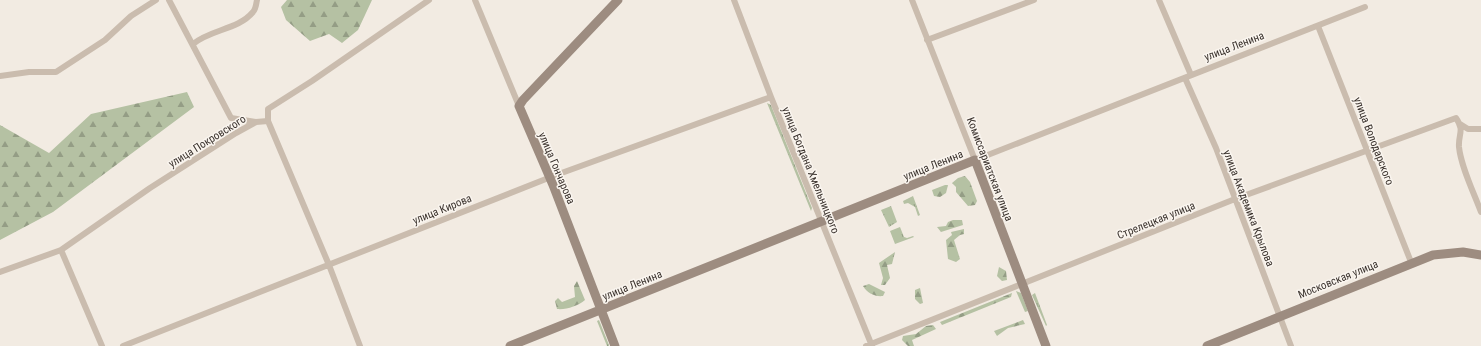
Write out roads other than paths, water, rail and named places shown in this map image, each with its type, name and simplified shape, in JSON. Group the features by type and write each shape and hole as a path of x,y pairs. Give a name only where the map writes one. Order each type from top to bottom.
{"street":[{"path":"0,76 28,72 56,72 105,40 132,16 156,0"},
{"path":"169,0 231,118 256,122"},
{"path":"193,44 202,36 235,25 254,11 257,0"},
{"path":"360,346 329,265 268,121 268,109 312,81 429,0"},
{"name":"улица Гончарова","path":"475,0 549,178 615,346"},
{"path":"519,106 618,0"},
{"name":"улица Богдана Хмельницкого","path":"734,0 870,345"},
{"name":"Комиссариатская улица","path":"912,0 1046,346"},
{"path":"927,40 1034,0"},
{"path":"1159,0 1191,76"},
{"name":"улица Ленина","path":"510,346 975,160 1365,7"},
{"name":"улица Володарского","path":"1318,26 1411,262"},
{"name":"улица Академика Крылова","path":"1185,78 1216,148 1291,346"},
{"name":"улица Кирова","path":"123,346 549,178 771,97"},
{"name":"Стрелецкая улица","path":"870,345 1235,199 1367,152 1456,118 1460,124"},
{"name":"улица Покровского","path":"0,272 60,250 150,188 256,122 268,121"},
{"path":"1460,124 1468,129 1481,129"},
{"path":"1460,124 1462,133 1459,148 1481,212"},
{"path":"60,250 102,346"},
{"name":"Московская улица","path":"1207,346 1411,262 1448,252 1481,255"}]}
